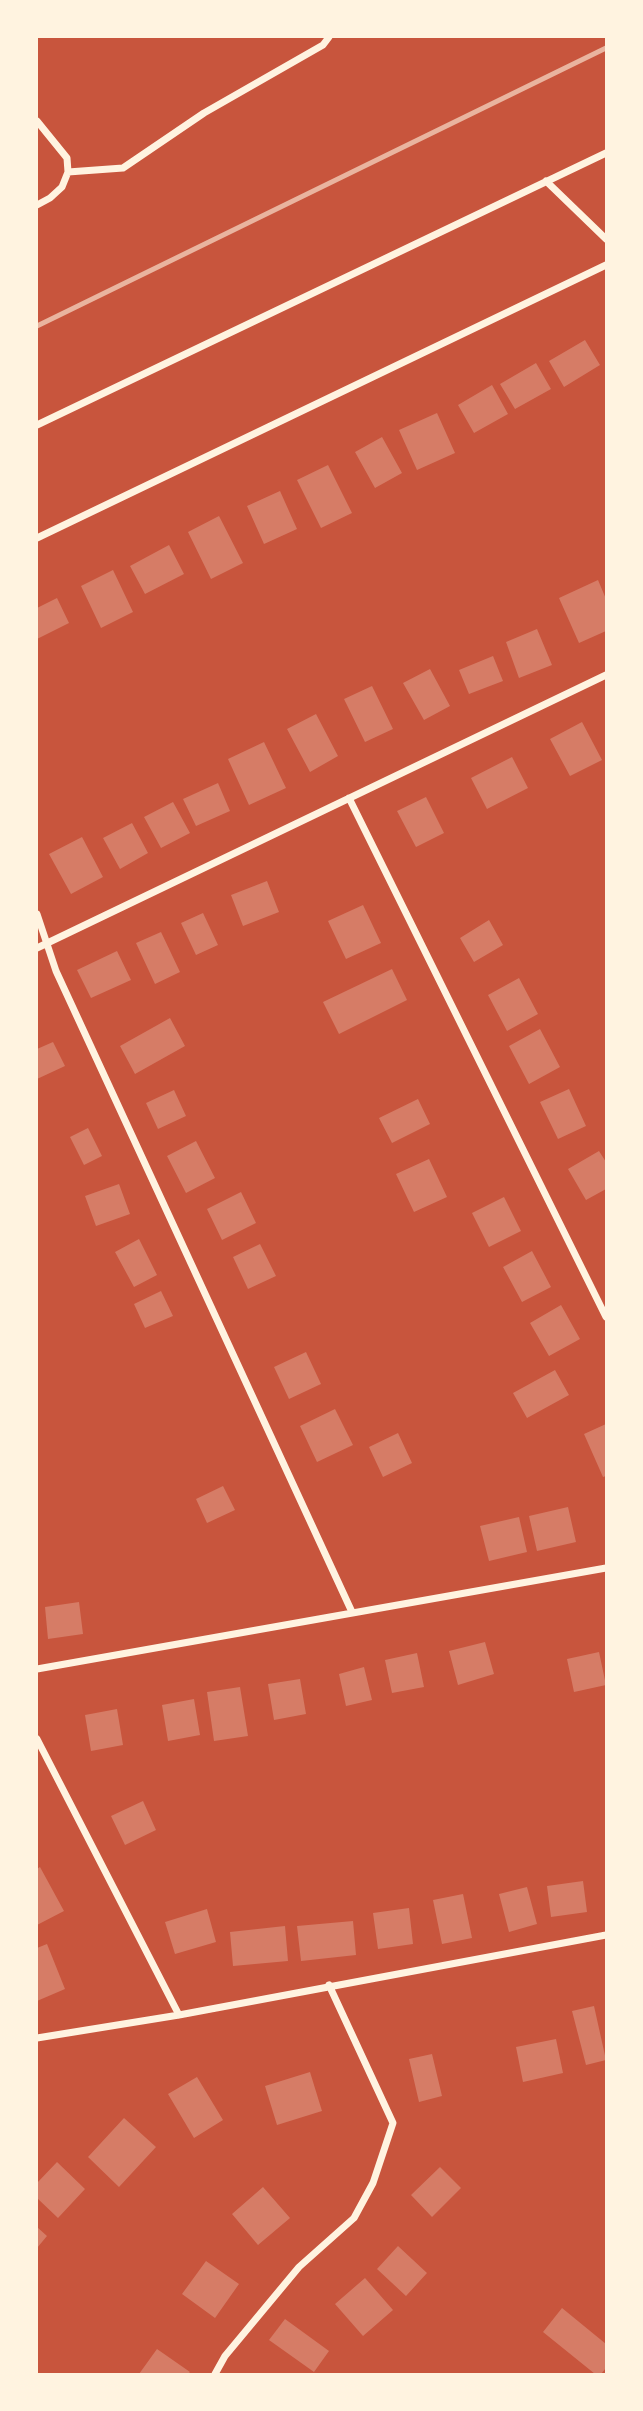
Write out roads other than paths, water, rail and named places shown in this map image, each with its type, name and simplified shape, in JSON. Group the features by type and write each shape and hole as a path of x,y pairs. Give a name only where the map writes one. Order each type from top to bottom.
{"street":[{"path":"68,172 123,168 204,113 323,44 329,37"},
{"path":"37,121 67,158 68,172 62,187 37,205"},
{"path":"37,425 606,153"},
{"path":"547,181 606,239"},
{"path":"37,538 606,264"},
{"path":"37,948 606,676"},
{"path":"349,797 606,1317"},
{"path":"37,914 56,971 352,1612"},
{"path":"37,1669 606,1568"},
{"path":"37,1739 179,2015"},
{"path":"37,2038 179,2015 606,1935"},
{"path":"215,2374 225,2356 299,2267 354,2218 373,2183 393,2123 329,1985"}],"railway":[{"path":"37,326 606,48"}]}
